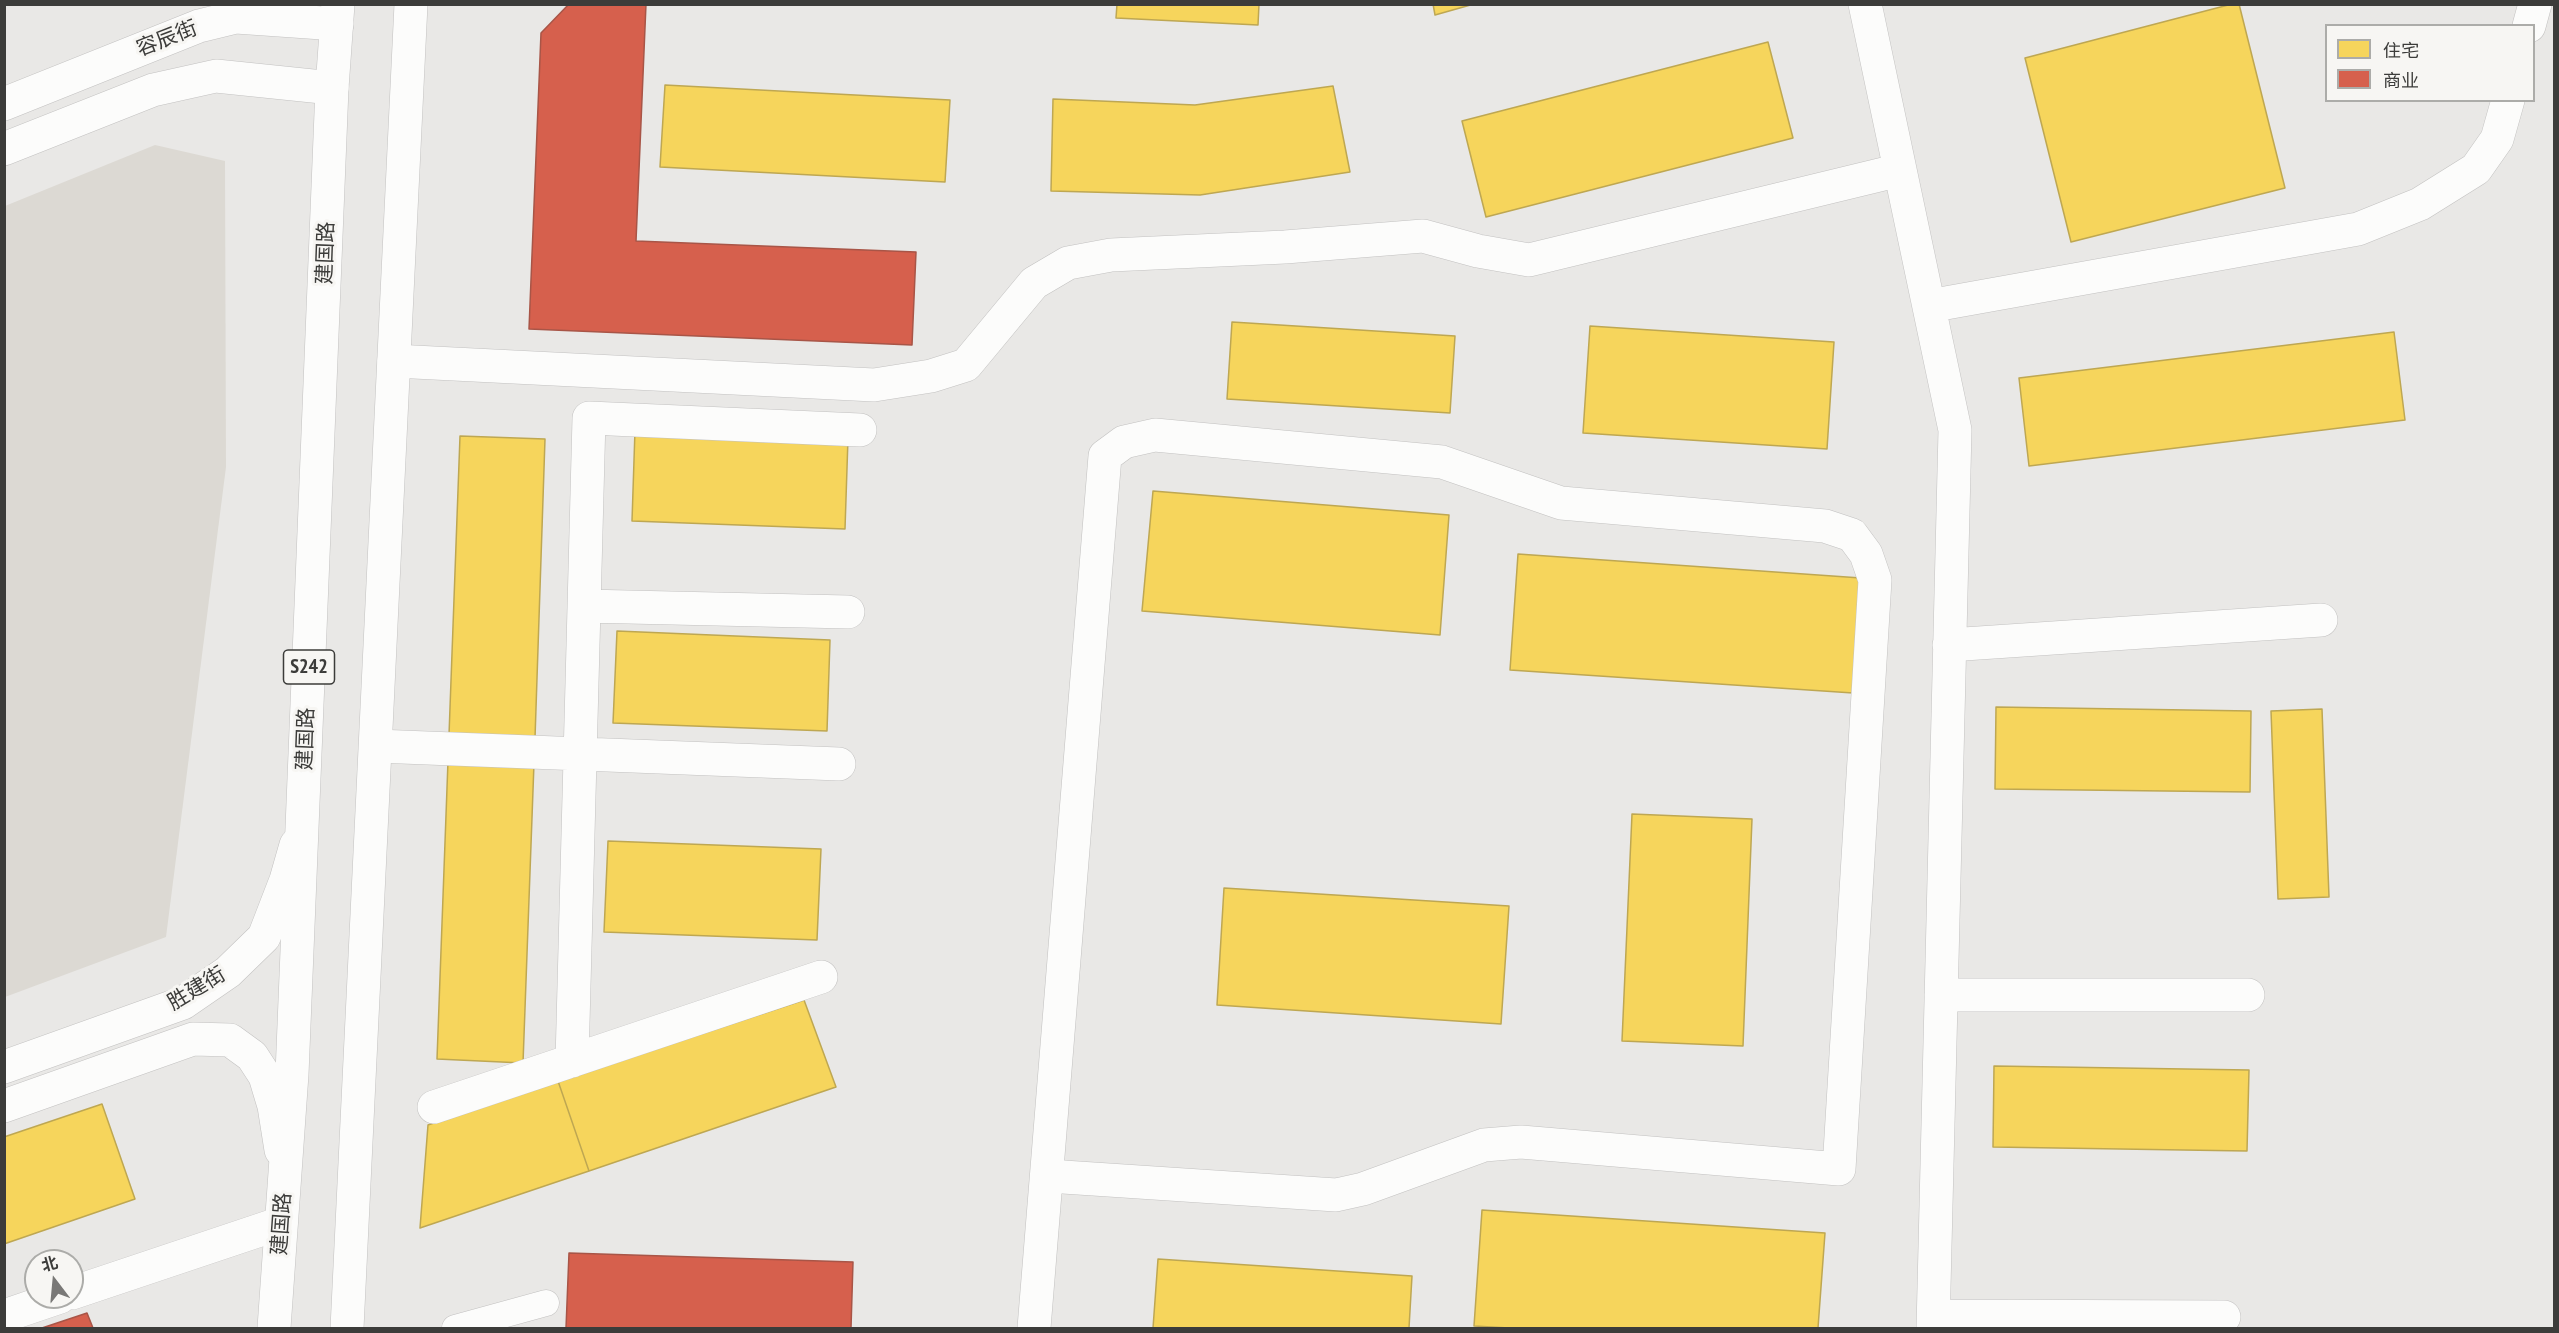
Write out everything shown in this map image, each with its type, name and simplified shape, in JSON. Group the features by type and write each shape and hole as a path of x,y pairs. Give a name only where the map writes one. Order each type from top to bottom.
{"street":[{"path":"347,1329 411,4"},
{"path":"1865,4 1955,430 1933,1322 2224,1317"},
{"path":"2530,24 2535,4"},
{"name":"建国路","path":"274,1329 292,1074 332,87 338,14"},
{"name":"容辰街","path":"4,104 199,26 236,17 338,14"},
{"name":"容辰街","path":"4,149 153,90 216,76 332,87"},
{"path":"1929,306 2358,229 2420,204 2476,169 2497,139 2507,102"},
{"path":"394,361 874,385 931,376 966,365 1034,283 1068,263 1111,255 1285,247 1423,236 1478,251 1530,260 1900,170"},
{"path":"572,1061 589,418 860,430"},
{"path":"1034,1329 1105,456 1124,442 1155,435 1442,462 1561,503 1825,526 1852,535 1866,554 1875,580 1839,1169 1521,1142 1484,1145 1363,1189 1336,1196 1048,1176"},
{"path":"584,606 848,612"},
{"path":"1949,645 2320,620"},
{"path":"375,746 838,764"},
{"name":"胜建街","path":"4,1067 183,1003 228,972 264,937 286,880 303,821"},
{"path":"434,1107 821,977"},
{"path":"1941,995 2248,995"},
{"name":"胜建街","path":"4,1106 193,1039 230,1040 252,1056 265,1076 273,1106 285,1176"},
{"path":"84,1289 282,1223"},
{"path":"4,1316 25,1309"}],"lane":[{"path":"455,1329 546,1303"}],"shaded area":[{"path":"155,145 225,161 226,467 166,937 5,997 5,206"}],"building: 住宅":[{"path":"1117,4 1259,4 1258,25 1116,18"},
{"path":"1433,4 1474,4 1435,15"},
{"path":"2239,4 2285,188 2071,242 2025,58"},
{"path":"1768,42 1793,138 1486,217 1462,121"},
{"path":"665,85 950,100 945,182 660,167"},
{"path":"1333,86 1350,172 1200,195 1051,191 1053,99 1195,105"},
{"path":"1232,322 1455,336 1450,413 1227,399"},
{"path":"1590,326 1834,342 1827,449 1583,433"},
{"path":"2394,332 2405,420 2029,466 2019,378"},
{"path":"635,430 848,438 845,529 632,521"},
{"path":"460,436 545,439 535,738 449,735"},
{"path":"1153,491 1449,515 1440,635 1142,611"},
{"path":"1518,554 1861,578 1853,693 1510,670"},
{"path":"617,631 830,640 827,731 613,723"},
{"path":"1996,707 2251,711 2250,792 1995,789"},
{"path":"2322,709 2329,897 2278,899 2271,711"},
{"path":"448,761 534,763 523,1063 437,1059"},
{"path":"1632,814 1752,819 1743,1046 1622,1041"},
{"path":"608,841 821,849 817,940 604,932"},
{"path":"1224,888 1509,906 1501,1024 1217,1005"},
{"path":"804,1000 836,1087 589,1171 558,1081"},
{"path":"1994,1066 2249,1070 2247,1151 1993,1147"},
{"path":"558,1081 589,1171 420,1228 428,1125"},
{"path":"102,1104 135,1199 4,1244 4,1137"},
{"path":"1482,1210 1825,1233 1818,1328 1474,1326"},
{"path":"1158,1259 1412,1276 1409,1328 1153,1328"}],"building: 商业":[{"path":"569,4 646,4 636,241 916,252 912,345 529,329 541,33"},
{"path":"569,1253 853,1262 851,1328 566,1328"},
{"path":"87,1313 93,1328 42,1328"}]}
